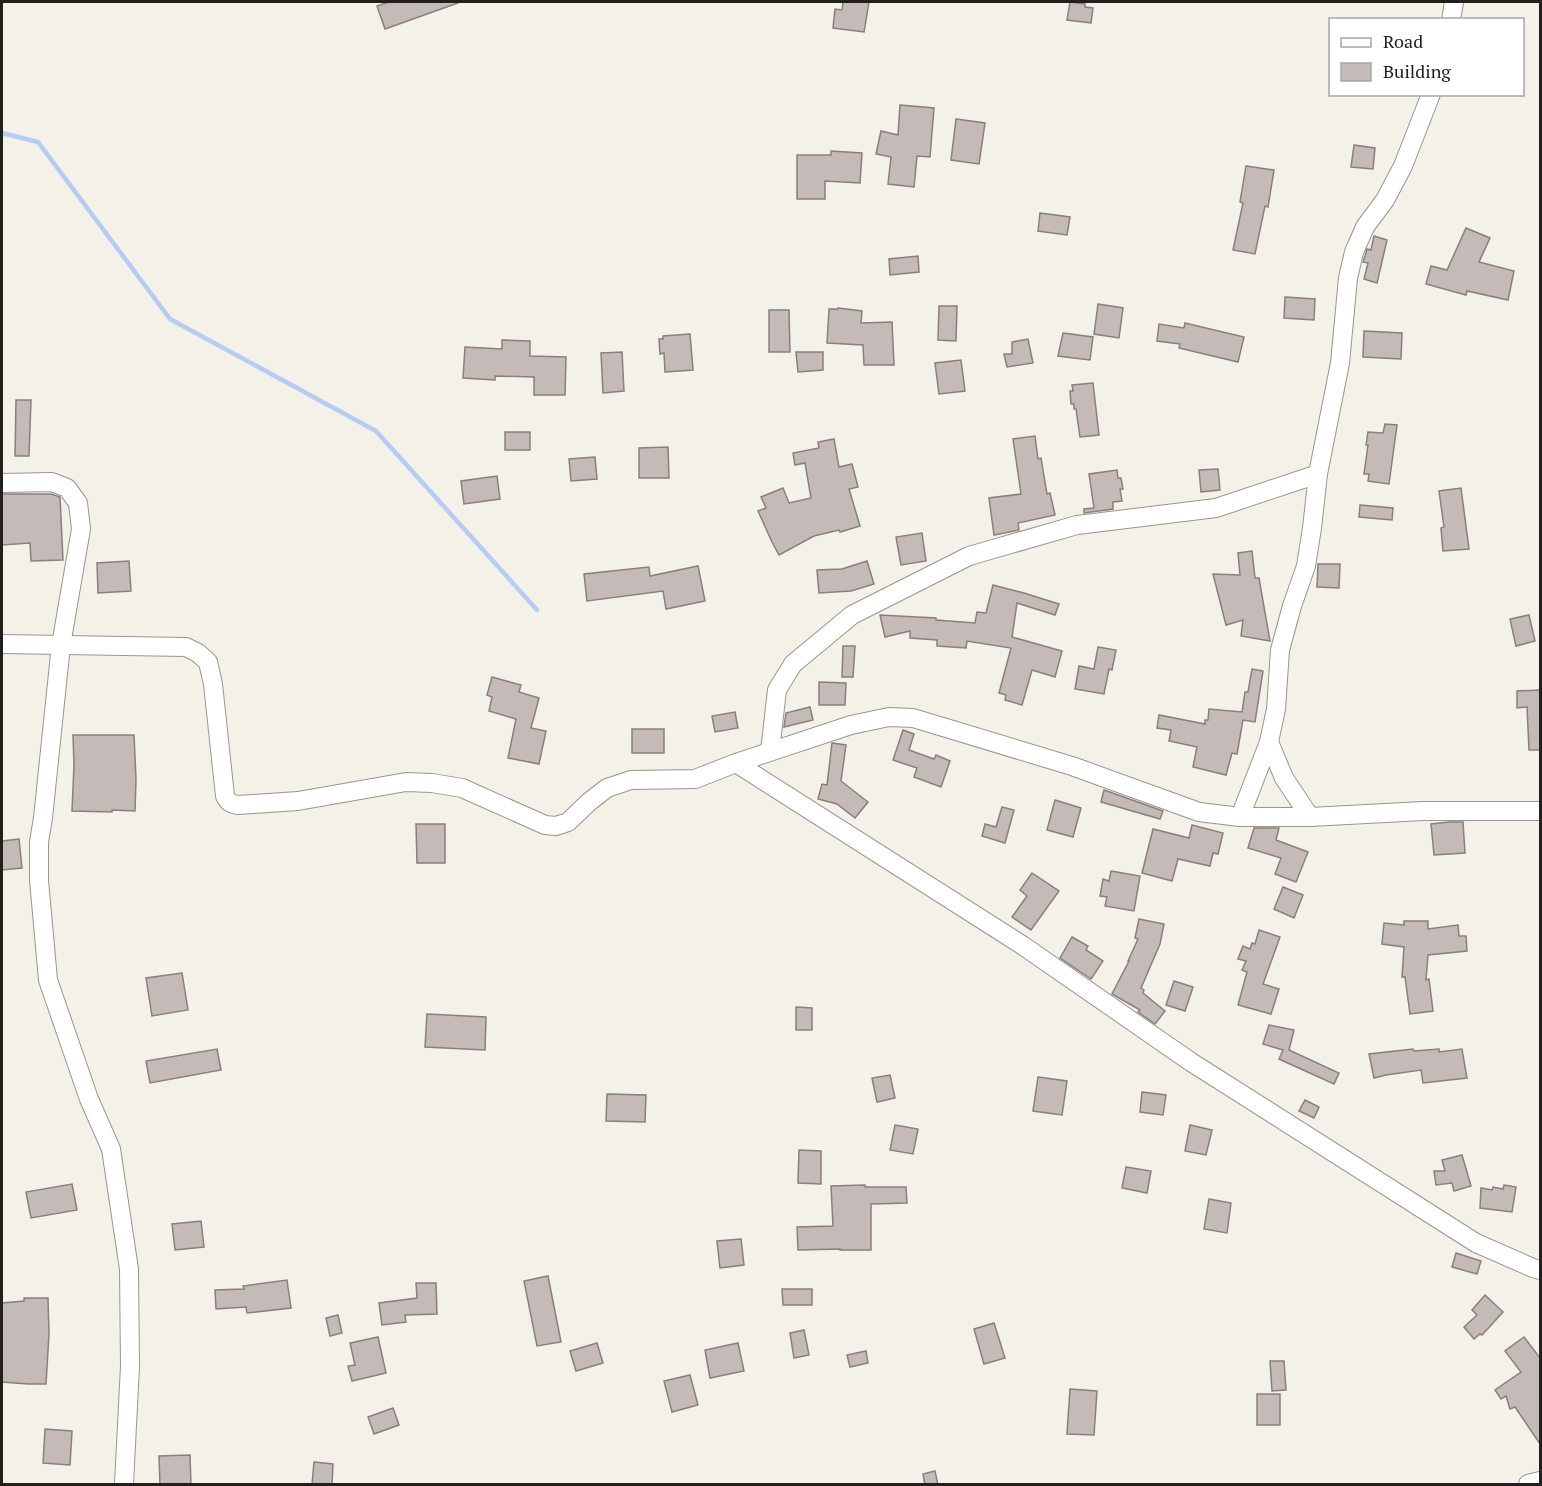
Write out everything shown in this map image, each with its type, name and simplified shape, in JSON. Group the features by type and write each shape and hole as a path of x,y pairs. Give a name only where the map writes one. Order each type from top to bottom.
{"street":[{"path":"1451,18 1454,2"},
{"path":"1240,817 1269,742 1276,709 1280,650 1306,566 1318,474 1340,363 1348,278 1354,252 1365,227 1384,200 1403,166 1430,96"},
{"path":"770,751 777,690 793,664 852,615 969,556 1077,525 1216,508 1318,474"},
{"path":"2,483 52,483 67,488 78,503 81,529 61,645 39,842 39,880 48,980 89,1099 111,1149 129,1269 130,1366 124,1485"},
{"path":"2,644 186,647 198,652 208,662 213,684 225,796 232,804 298,801 406,782 432,783 462,788 545,825 556,826 568,822 607,788 631,780 695,779 770,751 868,720 889,717 914,718 1072,766 1199,812 1240,817 1310,817 1423,811 1540,811"},
{"path":"1269,742 1284,778 1310,817"},
{"path":"736,763 1023,945 1191,1062 1466,1237 1540,1270"},
{"path":"1528,1485 1540,1481"}],"building":[{"path":"389,2 458,3 385,29 377,6"},
{"path":"843,2 869,2 864,32 833,28 835,9 842,10"},
{"path":"1070,2 1085,4 1085,7 1093,8 1091,23 1067,20"},
{"path":"900,105 934,108 930,157 917,156 914,187 888,184 891,157 876,154 881,131 898,135"},
{"path":"956,119 985,123 979,164 951,160"},
{"path":"1354,145 1375,148 1373,169 1351,167"},
{"path":"831,151 862,153 860,183 825,181 825,199 797,199 797,155 831,155"},
{"path":"1246,166 1274,170 1268,207 1265,206 1255,254 1233,250 1243,203 1240,202"},
{"path":"1040,213 1070,217 1067,235 1038,231"},
{"path":"1466,228 1490,238 1479,262 1514,271 1508,300 1467,291 1466,295 1426,284 1431,266 1447,270"},
{"path":"1374,236 1387,240 1377,283 1364,279 1368,263 1363,262 1367,249 1371,250"},
{"path":"918,256 919,272 890,275 889,259"},
{"path":"1285,297 1315,299 1314,320 1284,318"},
{"path":"1098,304 1123,308 1119,338 1094,334"},
{"path":"939,306 957,306 956,341 938,340"},
{"path":"829,309 862,311 861,323 892,322 894,365 864,365 863,345 827,343"},
{"path":"769,310 789,310 790,352 769,352"},
{"path":"1185,323 1244,337 1238,362 1179,348 1180,344 1157,341 1159,324 1184,328"},
{"path":"1364,331 1402,333 1401,359 1363,357"},
{"path":"1063,333 1093,337 1090,360 1058,356"},
{"path":"690,334 693,370 665,372 664,353 660,354 659,339 663,339 663,336"},
{"path":"1028,339 1033,363 1007,367 1004,354 1012,354 1012,342"},
{"path":"502,340 530,341 530,356 566,357 565,395 534,395 534,377 495,376 495,380 463,378 465,347 502,349"},
{"path":"622,352 624,391 603,393 601,353"},
{"path":"796,352 823,352 823,370 798,372"},
{"path":"961,360 965,391 939,394 935,363"},
{"path":"1093,383 1099,435 1080,437 1076,409 1074,409 1074,404 1071,404 1070,391 1073,391 1072,385"},
{"path":"16,400 31,400 29,456 15,456"},
{"path":"1385,424 1397,425 1389,484 1368,481 1369,474 1364,474 1368,432 1383,433"},
{"path":"505,432 530,432 530,450 505,450"},
{"path":"1035,436 1038,459 1041,458 1047,494 1050,493 1055,515 1018,523 1019,530 994,535 989,498 1021,494 1013,439"},
{"path":"834,439 839,467 852,464 858,487 849,489 860,526 814,536 779,555 758,511 766,508 761,497 783,488 789,503 811,498 805,463 795,465 793,453 819,448 818,442"},
{"path":"668,447 669,478 639,478 639,448"},
{"path":"595,457 597,479 571,481 569,459"},
{"path":"1218,469 1220,490 1201,492 1199,470"},
{"path":"1117,470 1123,489 1120,489 1122,501 1113,502 1113,509 1084,513 1084,509 1094,508 1089,474"},
{"path":"497,476 500,499 464,504 461,481"},
{"path":"1461,488 1469,549 1443,551 1441,528 1444,527 1439,491"},
{"path":"2,494 51,494 60,497 63,560 31,561 30,543 2,545"},
{"path":"1360,505 1393,508 1392,520 1359,517"},
{"path":"922,533 926,561 901,565 896,537"},
{"path":"1252,551 1255,578 1259,578 1270,641 1241,636 1243,620 1226,625 1213,574 1240,575 1238,553"},
{"path":"129,561 131,591 98,593 97,563"},
{"path":"867,561 874,584 851,591 819,593 817,570 842,569"},
{"path":"1318,564 1340,564 1339,588 1317,587"},
{"path":"698,566 705,601 666,609 663,591 587,601 584,574 649,567 650,576"},
{"path":"993,585 1059,604 1055,615 1017,603 1012,637 1062,651 1055,677 1032,670 1022,705 1005,700 1006,695 999,693 1011,648 967,641 966,648 937,646 937,640 910,638 910,631 885,637 880,615 975,623 977,612 986,613"},
{"path":"1529,615 1535,641 1516,646 1510,619"},
{"path":"843,646 855,646 853,677 842,677"},
{"path":"1098,647 1116,650 1104,694 1075,689 1079,666 1094,669"},
{"path":"1252,669 1263,671 1255,722 1243,720 1237,754 1232,753 1226,775 1193,767 1197,747 1169,741 1171,730 1157,728 1159,715 1205,724 1205,720 1208,720 1209,709 1242,712"},
{"path":"492,677 521,685 519,692 539,698 531,728 546,731 539,764 508,758 516,719 489,711 492,697 487,695"},
{"path":"819,682 846,683 845,705 819,705"},
{"path":"1540,690 1540,750 1529,750 1527,707 1517,708 1517,691"},
{"path":"810,707 813,720 784,727 786,713"},
{"path":"735,712 738,728 715,732 712,716"},
{"path":"632,729 664,729 664,753 632,753"},
{"path":"903,730 914,734 909,750 934,759 936,755 950,761 941,787 914,777 917,768 893,760"},
{"path":"73,735 134,735 135,811 72,811"},
{"path":"832,743 846,745 841,781 868,802 855,818 837,804 818,799 822,784 827,785"},
{"path":"1104,790 1163,811 1160,819 1101,802"},
{"path":"1055,800 1081,808 1073,837 1047,830"},
{"path":"1002,807 1014,810 1005,843 982,836 985,824 996,827"},
{"path":"1463,822 1465,853 1434,855 1431,824"},
{"path":"416,824 445,824 445,863 417,863"},
{"path":"1192,825 1223,833 1218,854 1213,853 1210,866 1178,859 1172,881 1142,873 1153,829 1189,838"},
{"path":"1254,828 1279,828 1276,840 1308,852 1296,882 1275,874 1281,858 1248,848"},
{"path":"19,839 22,868 2,870 2,841"},
{"path":"1111,871 1140,876 1134,911 1105,906 1107,897 1100,896 1103,879 1109,881"},
{"path":"1032,873 1059,891 1031,930 1012,917 1027,896 1020,890"},
{"path":"1283,887 1303,895 1294,918 1274,909"},
{"path":"1139,919 1164,924 1160,944 1141,988 1144,990 1143,993 1165,1011 1155,1024 1138,1012 1140,1010 1112,994 1138,939 1135,938"},
{"path":"1404,921 1428,921 1428,929 1458,925 1459,936 1466,936 1467,951 1428,955 1426,980 1429,979 1433,1011 1410,1014 1405,977 1402,977 1404,947 1382,944 1384,923 1404,925"},
{"path":"1259,930 1280,937 1263,984 1279,989 1271,1014 1238,1005 1247,972 1242,970 1246,961 1238,959 1243,946 1250,949 1252,943 1255,944"},
{"path":"1072,937 1088,946 1086,950 1103,961 1091,979 1060,958"},
{"path":"182,973 188,1010 152,1016 146,978"},
{"path":"1174,981 1193,987 1185,1011 1166,1005"},
{"path":"796,1007 812,1008 812,1030 796,1030"},
{"path":"427,1014 486,1017 485,1050 425,1047"},
{"path":"1269,1025 1294,1030 1289,1050 1339,1073 1334,1084 1279,1059 1283,1050 1263,1044"},
{"path":"217,1049 221,1070 150,1083 146,1061"},
{"path":"1413,1049 1414,1051 1439,1049 1439,1052 1462,1049 1467,1078 1423,1083 1421,1070 1374,1078 1369,1054"},
{"path":"890,1075 895,1098 877,1102 872,1078"},
{"path":"1038,1077 1067,1081 1062,1115 1033,1111"},
{"path":"1142,1092 1166,1095 1163,1115 1140,1112"},
{"path":"607,1094 646,1095 645,1122 606,1121"},
{"path":"1305,1100 1319,1107 1314,1118 1299,1111"},
{"path":"895,1125 918,1129 913,1154 890,1150"},
{"path":"1190,1125 1212,1130 1206,1155 1185,1151"},
{"path":"799,1150 821,1151 821,1184 798,1183"},
{"path":"1462,1155 1471,1186 1454,1191 1452,1183 1436,1185 1434,1171 1445,1171 1442,1160"},
{"path":"1126,1167 1151,1171 1147,1193 1122,1188"},
{"path":"72,1184 77,1210 31,1218 26,1192"},
{"path":"865,1185 865,1187 906,1187 907,1203 871,1204 871,1250 798,1250 797,1227 833,1226 831,1186"},
{"path":"1504,1185 1516,1187 1512,1212 1480,1208 1481,1188 1503,1189"},
{"path":"1209,1199 1231,1203 1227,1233 1204,1229"},
{"path":"201,1221 204,1247 175,1250 172,1224"},
{"path":"741,1239 744,1265 720,1268 717,1241"},
{"path":"1456,1253 1481,1261 1477,1274 1452,1267"},
{"path":"548,1276 561,1342 537,1346 524,1281"},
{"path":"287,1280 291,1308 247,1313 246,1307 216,1309 215,1290 244,1289 243,1286"},
{"path":"416,1283 436,1283 437,1314 405,1315 406,1322 382,1325 379,1303 417,1298"},
{"path":"782,1289 812,1289 812,1305 783,1305"},
{"path":"1485,1295 1503,1312 1482,1335 1474,1339 1464,1327 1477,1315 1472,1310"},
{"path":"24,1298 48,1298 49,1334 46,1384 2,1382 2,1303 24,1301"},
{"path":"338,1315 342,1333 330,1336 326,1318"},
{"path":"994,1323 1005,1358 984,1364 974,1329"},
{"path":"804,1330 809,1355 794,1358 790,1333"},
{"path":"378,1337 386,1373 352,1381 348,1366 355,1365 350,1343"},
{"path":"1524,1337 1540,1358 1540,1444 1515,1407 1510,1409 1506,1396 1501,1399 1495,1390 1521,1372 1505,1351"},
{"path":"597,1343 603,1363 576,1371 570,1351"},
{"path":"738,1343 744,1371 710,1378 705,1350"},
{"path":"866,1351 868,1363 850,1367 847,1355"},
{"path":"1270,1361 1284,1361 1286,1390 1272,1391"},
{"path":"690,1375 698,1405 672,1412 664,1381"},
{"path":"1070,1389 1097,1391 1094,1435 1067,1434"},
{"path":"1257,1394 1280,1394 1280,1425 1257,1425"},
{"path":"393,1408 399,1425 374,1434 368,1417"},
{"path":"45,1429 72,1431 70,1465 43,1463"},
{"path":"190,1455 191,1485 160,1485 159,1456"},
{"path":"314,1462 333,1464 332,1485 312,1485"},
{"path":"935,1471 938,1485 925,1485 923,1474"}],"waterway":[{"path":"2,133 38,142 170,319 376,431 537,610"}]}
